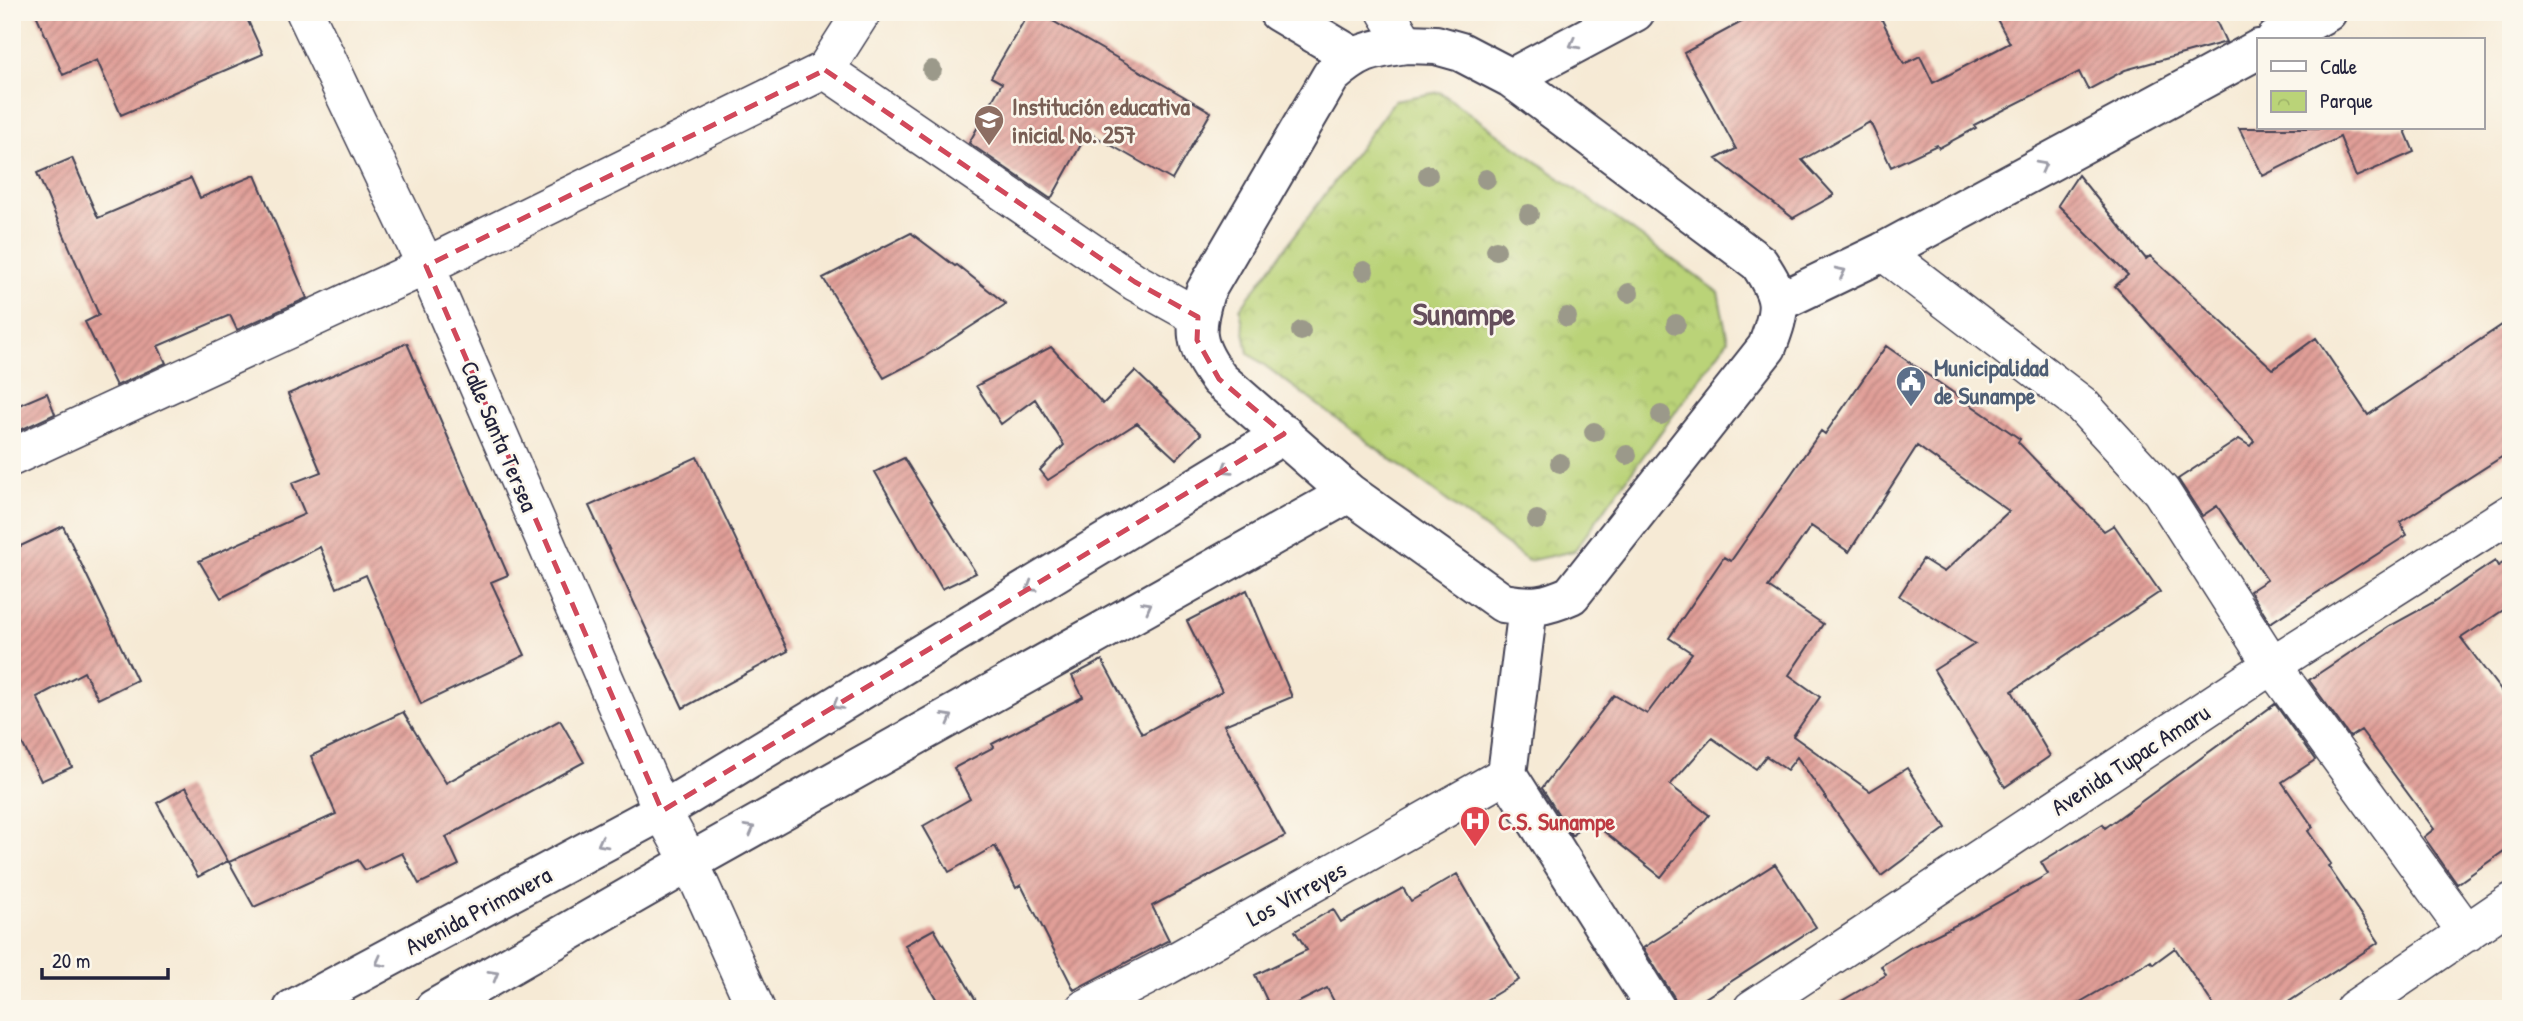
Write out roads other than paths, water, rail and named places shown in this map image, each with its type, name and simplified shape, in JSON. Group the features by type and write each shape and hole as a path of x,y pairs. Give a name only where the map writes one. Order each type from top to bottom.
{"street":[{"name":"Calle Santa Tersea","path":"305,12 426,266 662,811 690,862 756,1009"},
{"path":"12,457 426,266 825,70 862,12"},
{"path":"1278,12 1354,57"},
{"path":"1386,12 1406,44"},
{"path":"1511,78 1635,12"},
{"path":"2279,38 2327,12"},
{"path":"1406,44 1436,45 1461,52 1511,78 1759,263 1779,302 1776,323 1767,347 1571,595 1548,606 1528,607 1503,603 1349,493 1219,379 1204,358 1196,340 1198,317 1205,292 1331,76 1354,57 1378,48 1406,44"},
{"path":"1779,302 1883,252 2257,50"},
{"path":"825,70 1135,282 1198,317"},
{"path":"1883,252 2081,404 2161,491 2272,665 2467,933"},
{"name":"Avenida Primavera","path":"293,1009 662,811 1284,434"},
{"path":"434,1009 690,862 1349,493"},
{"name":"Avenida Tupac Amaru","path":"1752,1009 2272,665 2511,513"},
{"path":"1528,607 1507,774 1656,1009"},
{"name":"Los Virreyes","path":"1084,1009 1167,966 1507,774"},
{"path":"2354,1009 2511,902"}],"place":[{"name":"Institución educativa inicial No. 257","path":"989,147"},
{"name":"Municipalidad de Sunampe","path":"1911,408"},
{"name":"C.S. Sunampe","path":"1475,848"}],"district":[{"name":"Sunampe","path":"1464,313"}]}
